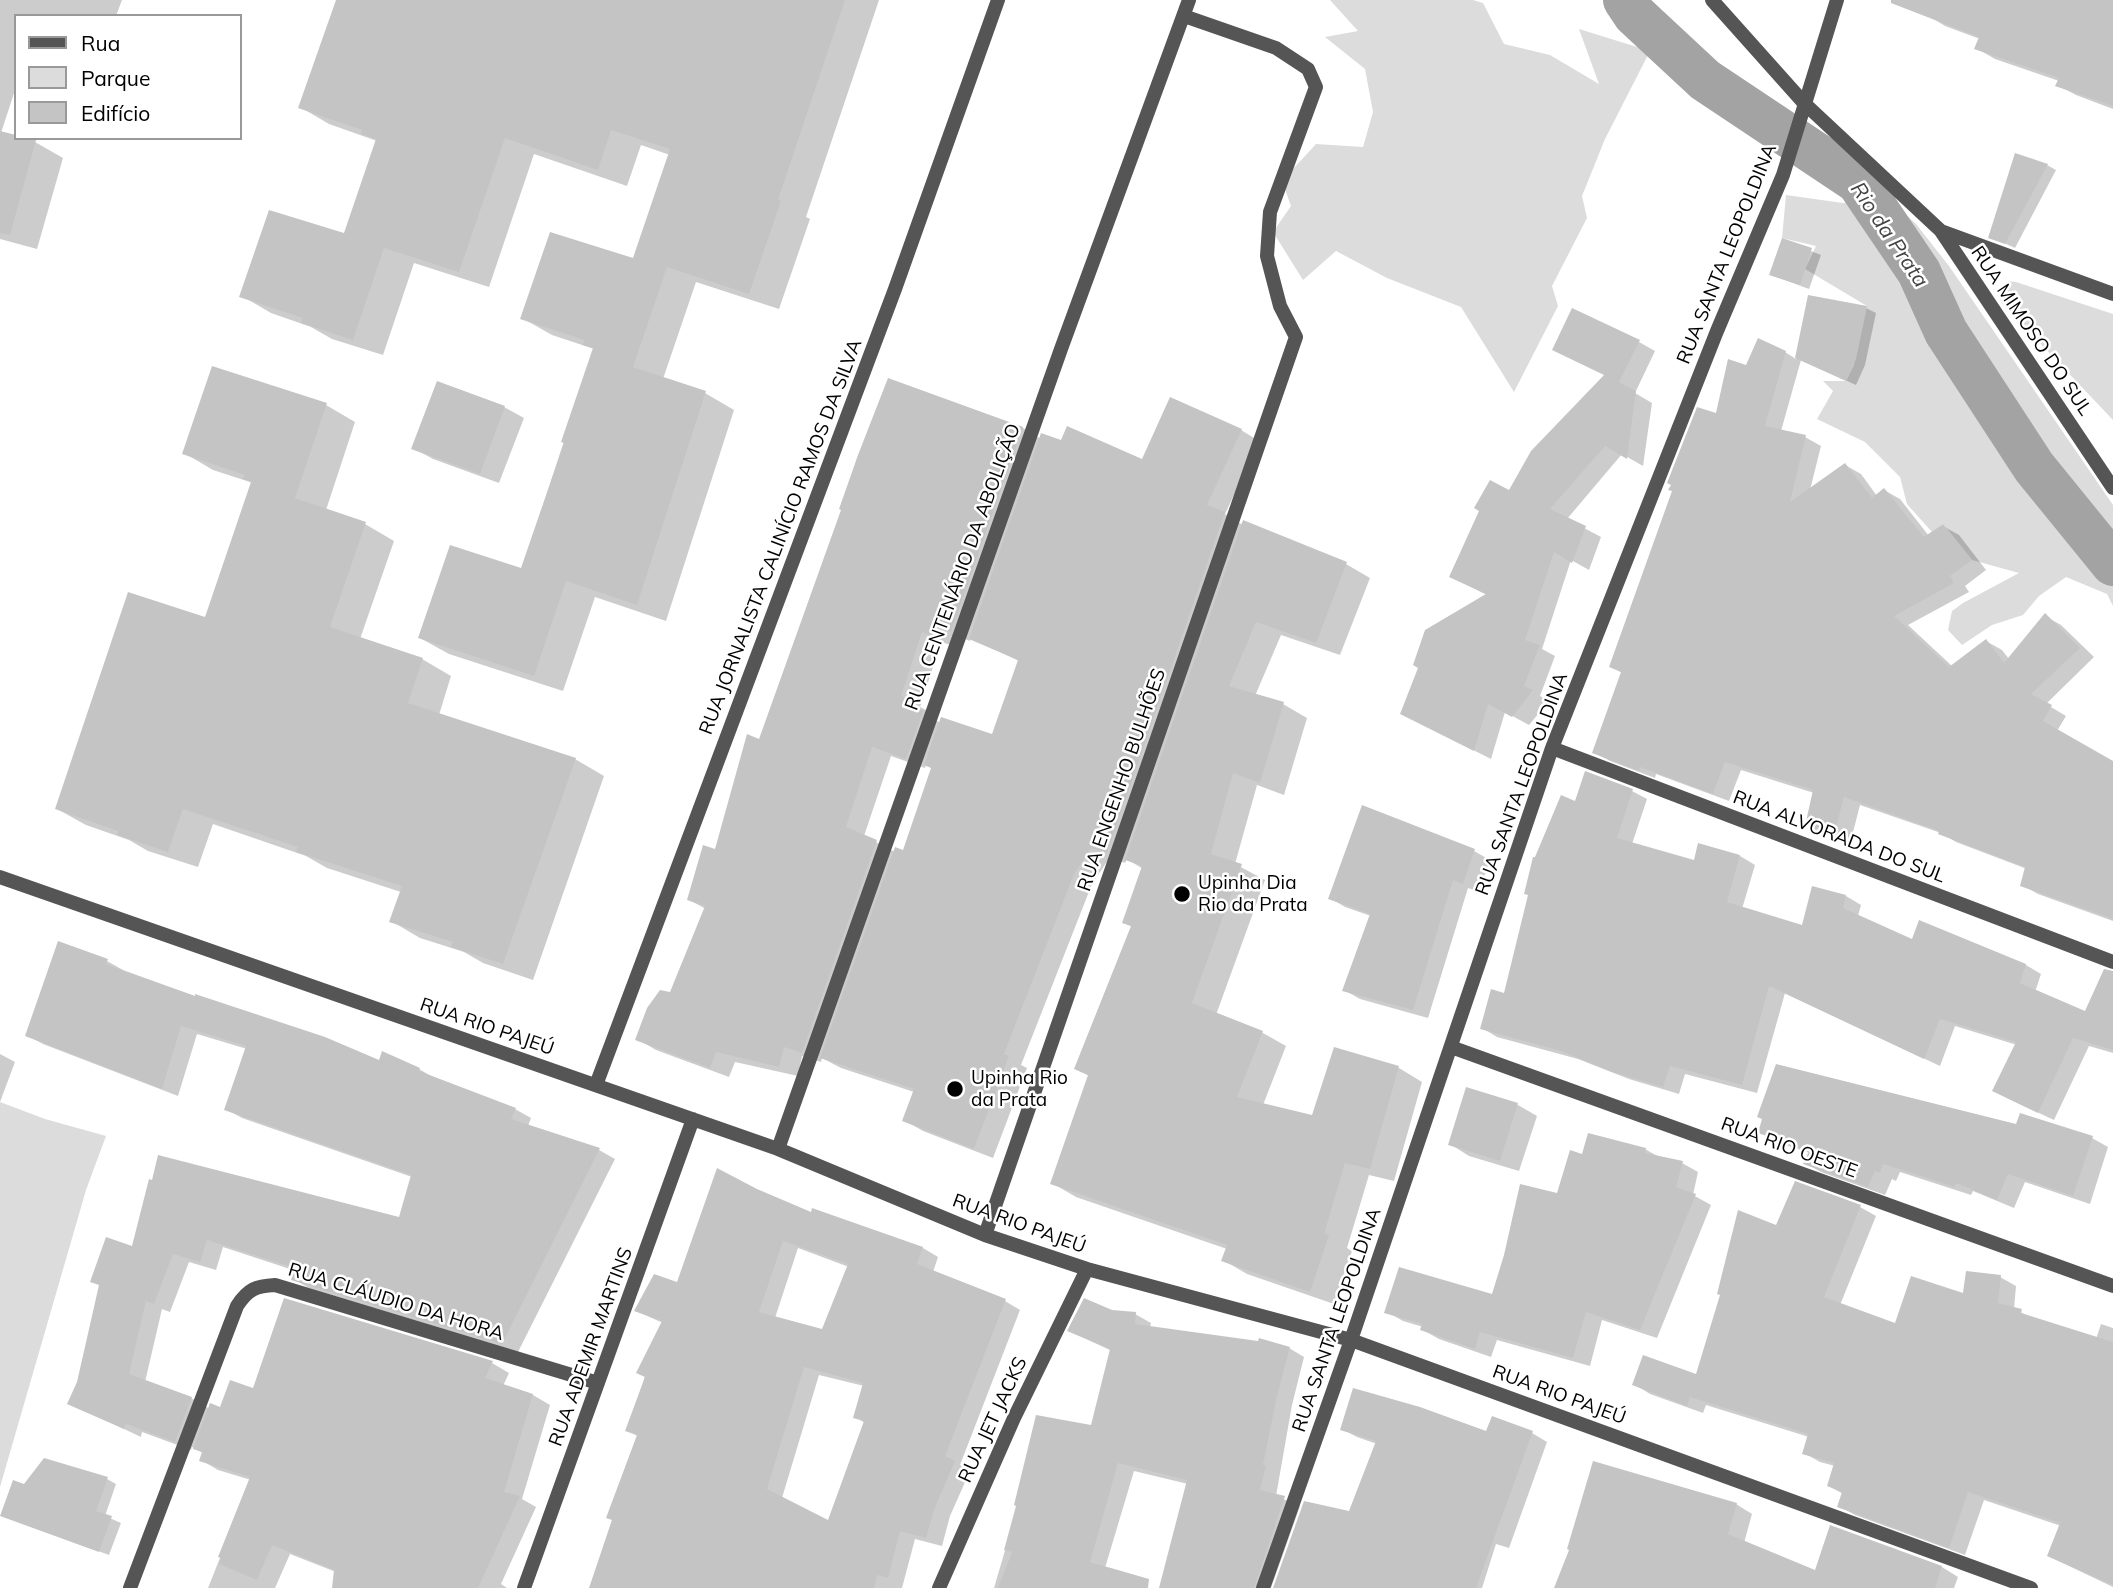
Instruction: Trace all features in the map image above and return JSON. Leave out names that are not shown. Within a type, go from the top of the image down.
[{"type":"street","name":"RUA JORNALISTA CALINÍCIO RAMOS DA SILVA","points":[[596,1085],[895,289],[998,0]]},
{"type":"street","name":"RUA CENTENÁRIO DA ABOLIÇÃO","points":[[778,1149],[1052,375],[1189,0]]},
{"type":"street","points":[[1712,0],[1804,103],[1941,230],[2113,294]]},
{"type":"street","name":"RUA SANTA LEOPOLDINA","points":[[1263,1588],[1351,1340],[1552,748],[1784,168],[1837,0]]},
{"type":"street","name":"RUA ENGENHO BULHÕES","points":[[985,1235],[1296,337],[1280,306],[1267,256],[1270,212],[1317,88],[1308,69],[1276,48],[1184,16]]},
{"type":"street","name":"RUA MIMOSO DO SUL","points":[[1941,230],[2113,488]]},
{"type":"street","name":"RUA ALVORADA DO SUL","points":[[1552,748],[2113,961]]},
{"type":"street","name":"RUA RIO PAJEÚ","points":[[0,877],[778,1149],[985,1235],[1087,1269],[1351,1340],[2031,1588]]},
{"type":"street","name":"RUA RIO OESTE","points":[[1451,1047],[2113,1286]]},
{"type":"street","name":"RUA ADEMIR MARTINS","points":[[524,1588],[693,1119]]},
{"type":"street","name":"RUA JET JACKS","points":[[939,1588],[1014,1419],[1087,1269]]},
{"type":"street","name":"RUA CLÁUDIO DA HORA","points":[[130,1588],[237,1306],[245,1293],[256,1286],[275,1285],[598,1382]]},
{"type":"green space","points":[[1330,0],[1473,0],[1483,3],[1504,44],[1550,55],[1599,84],[1579,29],[1650,51],[1605,139],[1582,196],[1587,218],[1552,286],[1558,306],[1514,392],[1461,307],[1387,278],[1336,251],[1303,280],[1273,232],[1291,206],[1282,181],[1316,144],[1363,147],[1373,112],[1365,69],[1325,37],[1358,31]]},
{"type":"green space","points":[[1786,195],[1843,203],[1887,197],[1916,224],[1949,266],[2113,505],[2113,606],[2107,594],[2066,577],[2039,596],[2023,615],[1992,625],[1962,645],[1948,630],[1952,611],[2019,573],[1972,560],[1943,524],[1932,532],[1907,504],[1900,477],[1865,442],[1817,419],[1833,391],[1823,381],[1846,381],[1854,365],[1867,306],[1805,269],[1816,246],[1782,238]]},
{"type":"green space","points":[[2008,281],[2113,314],[2113,420],[2001,302],[1999,290]]},
{"type":"green space","points":[[0,1102],[45,1119],[106,1136],[86,1190],[0,1487]]},
{"type":"building","points":[[336,0],[845,0],[749,294],[667,267],[633,367],[706,391],[637,605],[566,581],[534,676],[418,638],[450,545],[521,568],[564,443],[561,442],[593,348],[583,345],[584,340],[520,319],[550,232],[633,258],[670,149],[611,130],[598,170],[505,138],[459,272],[384,248],[353,340],[301,323],[303,318],[239,297],[269,210],[344,233],[376,139],[361,134],[362,130],[298,108]]},
{"type":"building","points":[[1891,0],[2113,0],[2113,106],[2055,86],[2059,78],[1974,49],[1979,37],[1891,3]]},
{"type":"building","points":[[0,131],[14,134],[14,140],[36,140],[10,235],[0,233]]},
{"type":"building","points":[[2015,153],[2048,164],[2005,244],[1988,238]]},
{"type":"building","points":[[1782,238],[1812,248],[1800,285],[1769,275]]},
{"type":"building","points":[[1808,295],[1867,306],[1856,359],[1846,381],[1795,358]]},
{"type":"building","points":[[1572,308],[1640,340],[1619,382],[1636,391],[1627,459],[1605,446],[1550,509],[1586,526],[1572,563],[1554,552],[1525,640],[1540,645],[1524,686],[1533,690],[1512,717],[1488,704],[1474,751],[1400,714],[1418,668],[1413,665],[1425,630],[1486,594],[1449,577],[1479,511],[1474,508],[1490,480],[1509,490],[1531,451],[1604,375],[1552,350]]},
{"type":"building","points":[[1758,338],[1786,351],[1765,426],[1806,435],[1790,502],[1845,463],[1872,498],[1884,488],[1924,537],[1943,524],[1972,560],[1950,576],[1954,583],[1894,616],[1949,667],[1986,639],[2004,663],[2045,613],[2080,648],[2031,694],[2052,705],[2043,721],[2113,761],[2113,919],[2020,886],[2025,867],[1938,834],[1939,831],[1844,797],[1835,832],[1805,826],[1813,790],[1725,762],[1713,794],[1640,767],[1639,771],[1592,753],[1621,672],[1609,667],[1672,491],[1668,490],[1671,485],[1667,483],[1697,407],[1716,413],[1728,359],[1746,365]]},
{"type":"building","points":[[212,366],[327,403],[295,498],[366,522],[330,627],[423,658],[408,703],[576,758],[503,964],[451,947],[453,942],[389,922],[402,886],[296,852],[298,847],[183,809],[168,852],[117,835],[118,831],[55,809],[128,592],[205,617],[251,482],[243,479],[245,475],[182,454]]},
{"type":"building","points":[[888,378],[1023,427],[951,632],[936,626],[932,636],[922,632],[901,696],[910,699],[908,706],[923,711],[906,759],[872,747],[846,827],[877,840],[802,1053],[784,1047],[779,1067],[716,1052],[710,1068],[635,1040],[647,1008],[660,990],[670,992],[705,906],[687,900],[703,845],[715,849],[747,734],[759,739],[858,455]]},
{"type":"building","points":[[437,381],[505,406],[480,474],[411,449]]},
{"type":"building","points":[[1170,397],[1242,429],[1207,505],[1225,512],[1107,853],[1091,848],[1074,874],[1004,1054],[1009,1056],[974,1149],[902,1121],[914,1089],[820,1058],[895,847],[903,850],[931,768],[924,765],[941,717],[992,734],[1018,660],[969,639],[1041,433],[1061,440],[1067,426],[1142,459]]},
{"type":"building","points":[[1243,520],[1347,562],[1316,643],[1256,622],[1229,686],[1284,702],[1260,783],[1233,773],[1211,854],[1242,864],[1192,1003],[1263,1031],[1237,1097],[1312,1115],[1334,1047],[1399,1066],[1370,1169],[1345,1163],[1324,1234],[1329,1235],[1310,1292],[1221,1261],[1227,1245],[1050,1184],[1088,1075],[1074,1069],[1131,926],[1122,923],[1142,866],[1125,860]]},
{"type":"building","points":[[1585,771],[1633,789],[1617,838],[1694,860],[1698,843],[1740,855],[1727,902],[1802,925],[1812,886],[1846,895],[1843,908],[1912,939],[1919,920],[2026,964],[2020,983],[2085,1011],[2104,969],[2113,971],[2113,1050],[2073,1038],[2038,1113],[1992,1091],[2016,1042],[1940,1019],[1924,1059],[1769,986],[1742,1085],[1670,1066],[1663,1087],[1612,1072],[1561,1051],[1480,1029],[1491,989],[1504,993],[1528,895],[1524,894],[1533,857],[1561,795],[1575,801]]},
{"type":"building","points":[[1362,805],[1475,849],[1463,884],[1453,880],[1413,1010],[1342,991],[1370,914],[1328,899]]},
{"type":"building","points":[[58,941],[108,959],[106,964],[195,996],[325,1037],[379,1060],[382,1051],[420,1068],[419,1071],[516,1108],[511,1119],[600,1148],[502,1344],[291,1280],[295,1268],[207,1240],[200,1262],[173,1254],[154,1304],[146,1301],[129,1374],[192,1397],[175,1442],[126,1424],[124,1429],[67,1404],[77,1382],[99,1285],[90,1282],[106,1237],[132,1246],[158,1155],[399,1217],[411,1175],[224,1110],[246,1046],[181,1026],[162,1089],[25,1036]]},
{"type":"building","points":[[1776,1064],[2016,1124],[2020,1113],[2093,1136],[2073,1196],[2008,1174],[1997,1200],[1956,1183],[1955,1187],[1883,1164],[1880,1173],[1875,1171],[1868,1187],[1803,1164],[1809,1151],[1758,1133],[1762,1119],[1757,1117]]},
{"type":"building","points":[[1466,1087],[1518,1103],[1500,1161],[1448,1145]]},
{"type":"building","points":[[1588,1133],[1646,1148],[1645,1153],[1683,1161],[1676,1187],[1696,1194],[1640,1330],[1586,1312],[1573,1358],[1480,1332],[1475,1349],[1420,1330],[1422,1324],[1384,1313],[1399,1267],[1492,1294],[1520,1184],[1557,1193],[1570,1150],[1582,1154]]},
{"type":"building","points":[[717,1168],[811,1212],[812,1208],[923,1247],[917,1264],[1006,1299],[945,1456],[955,1461],[935,1507],[926,1538],[900,1531],[888,1578],[877,1575],[874,1588],[589,1588],[612,1520],[606,1518],[637,1435],[625,1431],[645,1377],[636,1373],[662,1321],[634,1311],[654,1274],[677,1282]],"holes":[[[783,1241],[848,1264],[822,1329],[759,1312]],[[804,1367],[863,1383],[853,1418],[864,1421],[828,1520],[767,1489]]]},
{"type":"building","points":[[1795,1181],[1861,1205],[1824,1297],[1895,1323],[1911,1276],[1963,1293],[1966,1271],[2001,1275],[1998,1303],[2113,1342],[2113,1585],[2047,1556],[2060,1523],[1968,1492],[1949,1548],[1837,1507],[1842,1492],[1827,1486],[1834,1463],[1802,1454],[1808,1434],[1690,1397],[1687,1406],[1632,1385],[1643,1355],[1696,1374],[1720,1295],[1717,1294],[1738,1210],[1776,1225]]},
{"type":"building","points":[[284,1298],[493,1361],[485,1378],[533,1394],[504,1492],[520,1496],[478,1588],[332,1588],[334,1570],[272,1545],[257,1580],[219,1564],[221,1558],[218,1557],[250,1477],[199,1461],[202,1452],[193,1449],[210,1403],[220,1407],[230,1380],[253,1388]]},
{"type":"building","points":[[1084,1298],[1112,1310],[1136,1312],[1135,1324],[1258,1341],[1259,1338],[1290,1347],[1277,1396],[1260,1490],[1285,1496],[1254,1588],[1159,1588],[1187,1480],[1118,1463],[1090,1562],[1149,1579],[1148,1588],[998,1588],[1012,1552],[1004,1550],[1036,1415],[1091,1425],[1110,1349],[1067,1331]]},
{"type":"building","points":[[1353,1388],[1420,1407],[1486,1431],[1492,1416],[1533,1431],[1476,1588],[1273,1588],[1304,1501],[1349,1511],[1376,1441],[1340,1430]]},
{"type":"building","points":[[44,1458],[108,1477],[96,1511],[112,1516],[99,1552],[0,1516],[13,1480],[24,1484]]},
{"type":"building","points":[[1593,1461],[1737,1503],[1728,1534],[1815,1570],[1830,1525],[1942,1566],[1935,1588],[1554,1588],[1569,1550],[1567,1549]]},
{"type":"waterway","name":"Rio da Prata","points":[[1625,0],[1635,15],[1705,80],[1858,182],[1919,272],[1946,332],[2034,467],[2113,564]]},
{"type":"place","name":"Upinha Dia Rio da Prata","points":[[1182,894]]},
{"type":"place","name":"Upinha Rio da Prata","points":[[955,1089]]}]
